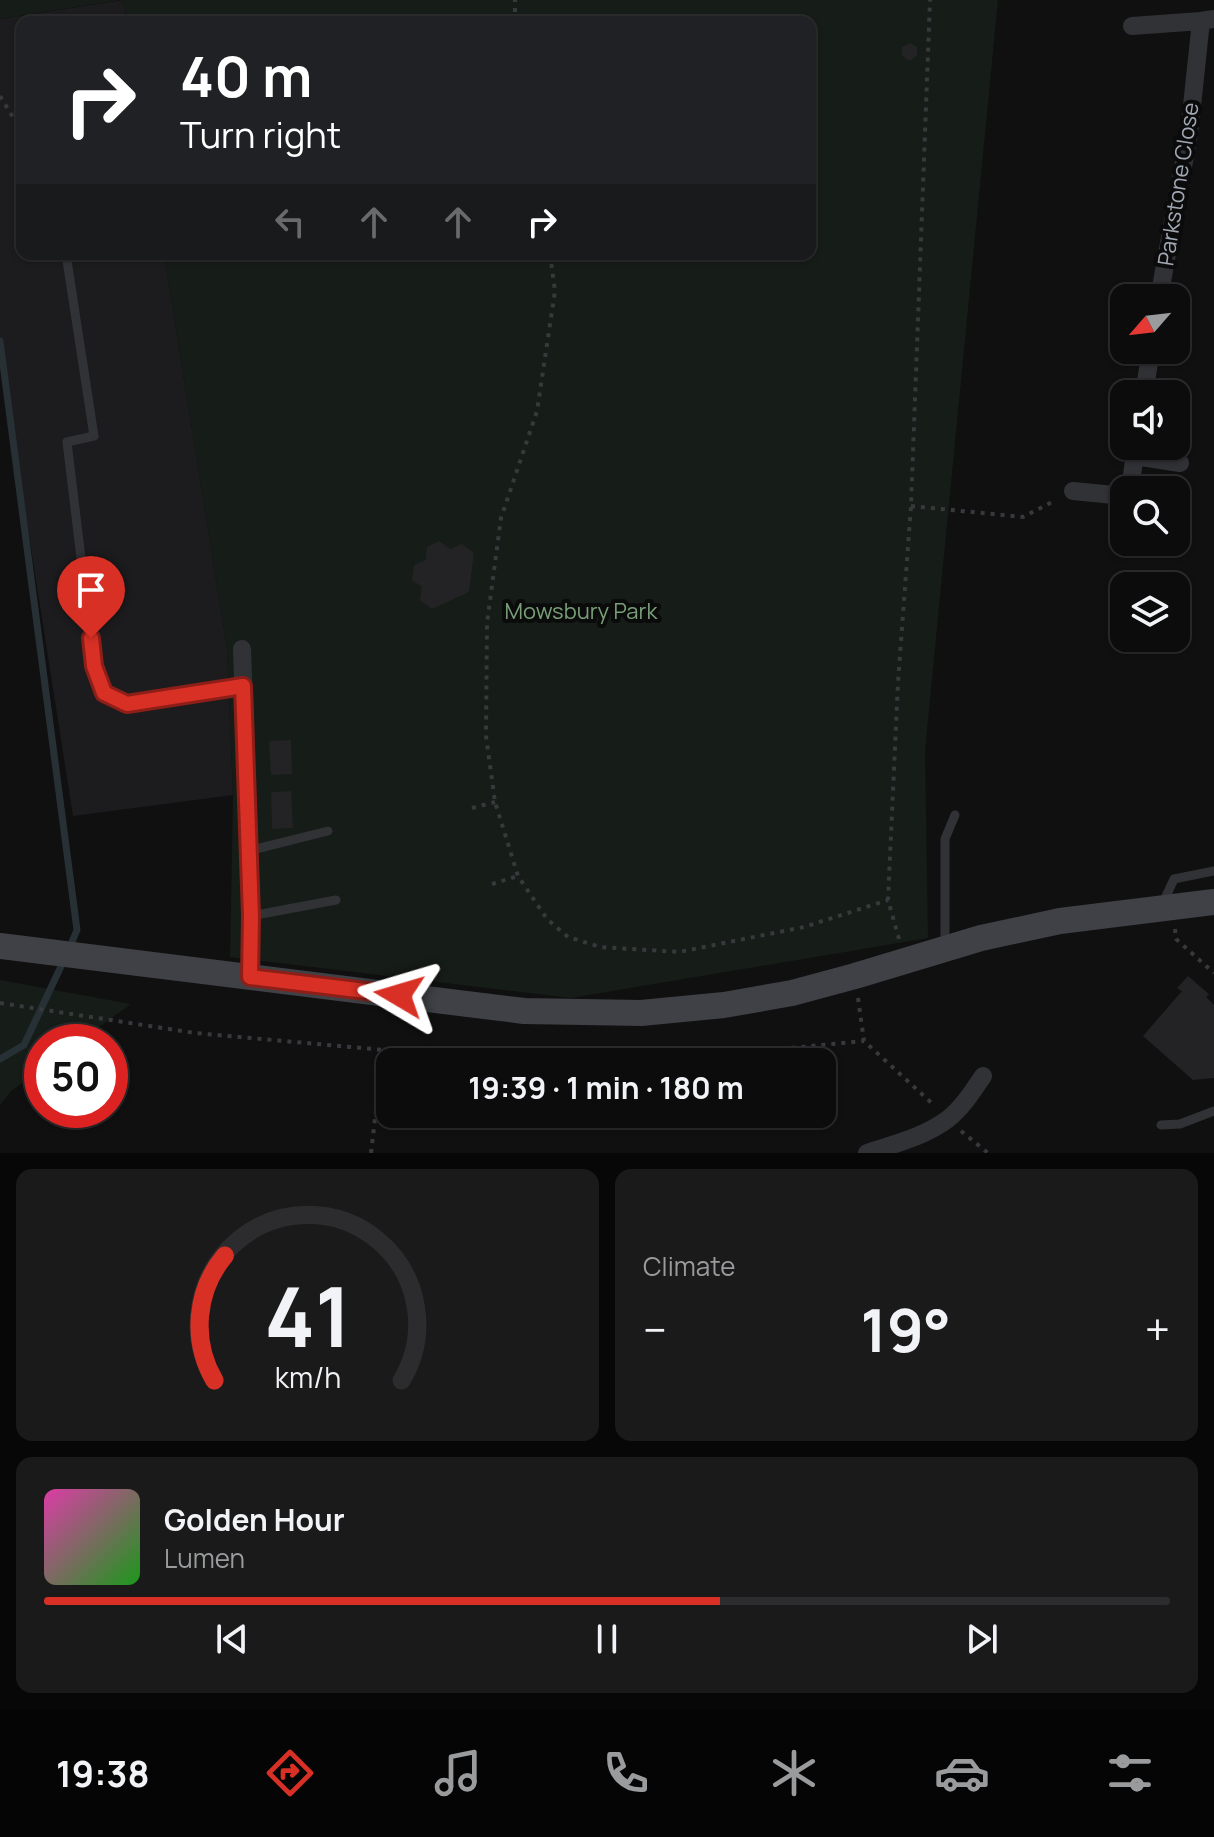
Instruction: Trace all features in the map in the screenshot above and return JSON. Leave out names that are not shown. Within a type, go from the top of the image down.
[{"type":"main road","points":[[0,946],[524,1011],[641,1013],[724,1005],[792,993],[981,938],[1060,921],[1214,902]]},
{"type":"street","name":"Parkstone Close","points":[[1132,26],[1207,20],[1162,284]]},
{"type":"street","points":[[1169,460],[1180,463]]},
{"type":"street","points":[[1073,491],[1110,495]]},
{"type":"street","points":[[242,649],[251,916],[250,977]]},
{"type":"street","points":[[867,1153],[926,1133],[949,1118],[983,1076]]},
{"type":"lane","points":[[67,260],[94,436],[67,442],[94,666],[104,693],[127,704],[243,686]]},
{"type":"lane","points":[[945,949],[945,839],[955,815]]},
{"type":"lane","points":[[248,851],[328,831]]},
{"type":"lane","points":[[1166,907],[1174,879],[1214,871]]},
{"type":"lane","points":[[251,916],[336,900]]},
{"type":"lane","points":[[1161,1125],[1180,1124],[1214,1111]]},
{"type":"path","points":[[905,961],[888,900],[898,682],[911,506],[930,0]]},
{"type":"path","points":[[0,96],[16,122]]},
{"type":"path","points":[[551,260],[555,291],[537,411],[501,518],[487,623],[486,736],[495,802],[518,876],[547,919],[568,937],[600,947],[679,952],[804,927],[888,900]]},
{"type":"path","points":[[911,506],[1023,517],[1073,491]]},
{"type":"path","points":[[472,808],[495,802]]},
{"type":"path","points":[[492,884],[518,876]]},
{"type":"path","points":[[1166,907],[1176,939],[1214,973]]},
{"type":"path","points":[[855,976],[864,1041],[973,1143],[988,1153]]},
{"type":"path","points":[[0,1003],[195,1033],[376,1049]]},
{"type":"path","points":[[790,1048],[864,1041]]},
{"type":"path","points":[[371,1153],[376,1110]]},
{"type":"shaded area","points":[[123,0],[126,16],[19,16]]},
{"type":"shaded area","points":[[16,17],[16,260],[165,260],[227,648],[233,795],[73,816],[0,350],[0,19]]},
{"type":"green space","points":[[0,0],[120,0],[16,16],[0,19]]},
{"type":"green space","name":"Mowsbury Park","points":[[123,0],[998,0],[925,751],[928,938],[571,998],[230,957],[233,795],[227,648],[165,260],[816,260],[816,16],[126,16]]},
{"type":"green space","points":[[0,980],[131,1004],[103,1024],[24,1024],[24,1082],[11,1091],[0,1105]]},
{"type":"building","points":[[910,43],[917,47],[917,56],[910,61],[902,56],[902,47]]},
{"type":"building","points":[[439,541],[450,549],[462,544],[474,553],[469,592],[432,609],[420,600],[422,587],[412,580],[414,565],[426,560],[427,547]]},
{"type":"building","points":[[291,740],[292,774],[271,775],[269,741]]},
{"type":"building","points":[[291,791],[293,828],[272,829],[271,792]]},
{"type":"building","points":[[1188,976],[1209,994],[1206,997],[1214,1005],[1214,1078],[1193,1080],[1143,1036],[1182,991],[1177,988]]},
{"type":"waterway","points":[[0,341],[77,930],[69,949]]},
{"type":"waterway","points":[[0,1059],[24,1045],[64,960]]},
{"type":"route","points":[[91,638],[94,666],[104,693],[127,704],[243,686],[251,916],[250,977],[399,995]]}]
